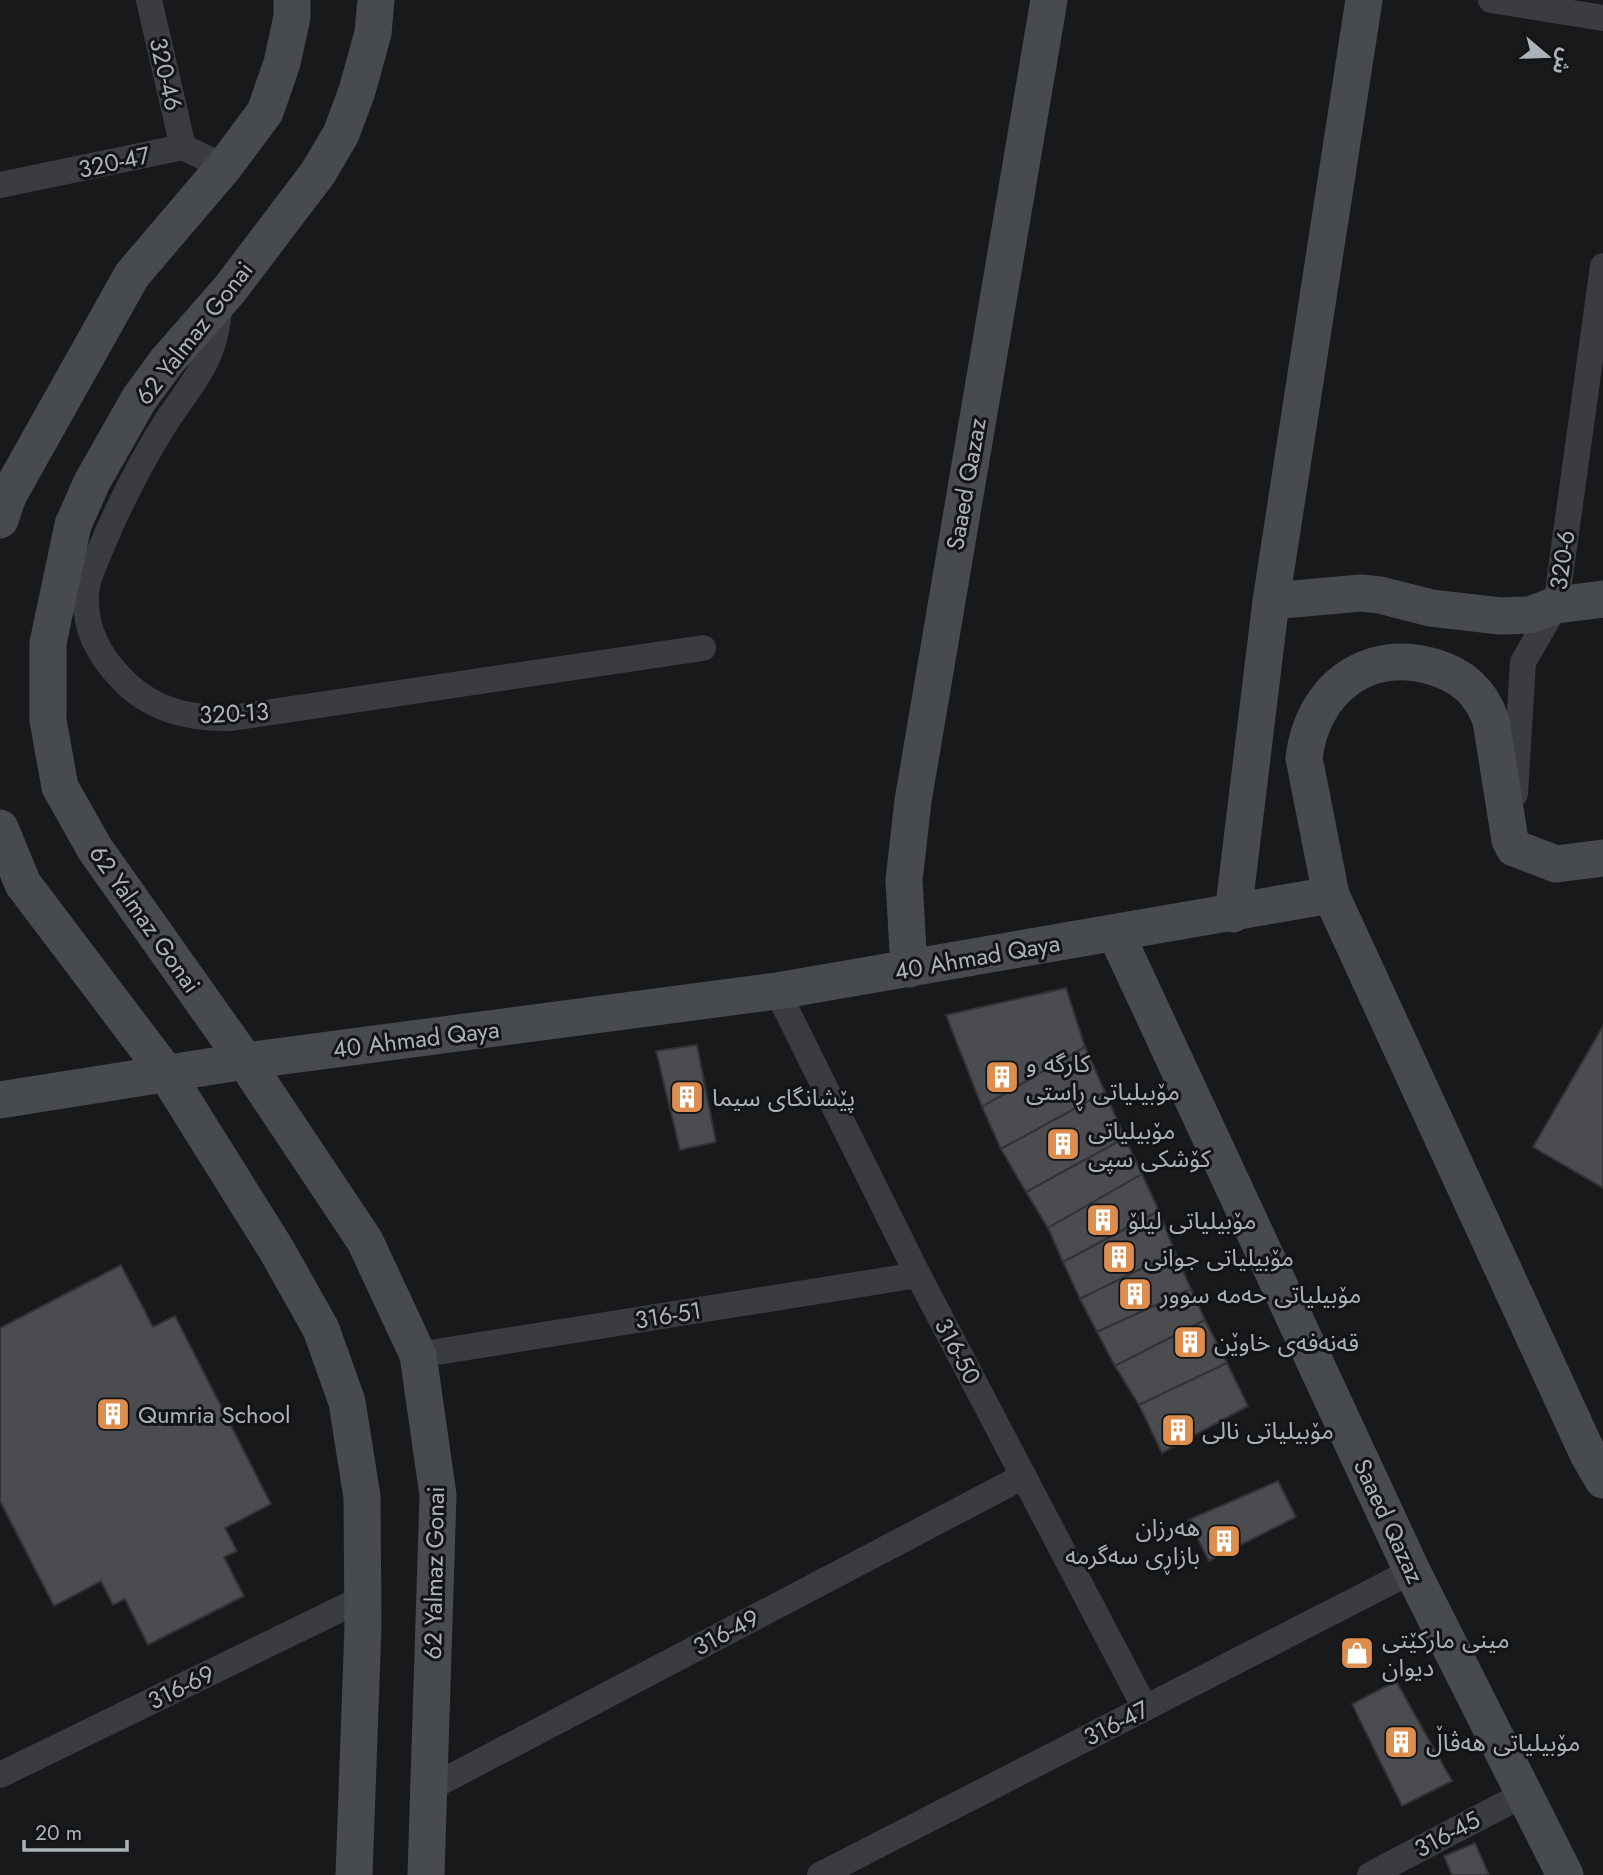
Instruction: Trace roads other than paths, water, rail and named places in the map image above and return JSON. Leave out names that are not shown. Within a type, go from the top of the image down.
[{"type":"street","name":"320-46","points":[[149,0],[183,147]]},
{"type":"street","points":[[0,520],[8,496],[132,275],[224,167],[265,112],[282,63],[292,16],[292,0]]},
{"type":"street","name":"62 Yalmaz Gonai","points":[[376,0],[373,33],[341,134],[318,173],[230,289],[167,360],[139,399],[92,482],[73,525],[48,643],[48,720],[60,787],[95,849],[245,1061],[365,1241],[418,1355],[438,1495],[426,1875]]},
{"type":"street","name":"Saaed Qazaz","points":[[909,969],[904,880],[913,800],[1049,0]]},
{"type":"street","points":[[1233,914],[1271,601],[1364,0]]},
{"type":"street","points":[[1491,0],[1603,18]]},
{"type":"street","name":"320-47","points":[[0,185],[183,147],[224,167]]},
{"type":"street","name":"320-6","points":[[1514,848],[1517,732],[1523,662],[1556,605],[1603,265]]},
{"type":"street","name":"320-13","points":[[230,289],[218,310],[216,331],[202,368],[146,455],[117,512],[87,585],[89,628],[108,665],[128,686],[150,702],[176,713],[203,718],[231,718],[703,648]]},
{"type":"street","points":[[1271,601],[1361,593],[1380,594],[1431,608],[1500,616],[1530,615],[1556,605],[1603,599]]},
{"type":"street","points":[[1603,858],[1556,864],[1514,848],[1510,840],[1491,721],[1479,696],[1460,678],[1448,672],[1416,662],[1377,665],[1357,673],[1332,692],[1314,718],[1306,737],[1304,758],[1331,895],[1588,1454],[1603,1480]]},
{"type":"street","points":[[0,828],[23,884],[166,1073],[276,1249],[321,1329],[347,1402],[362,1497],[363,1598],[354,1875]]},
{"type":"street","name":"40 Ahmad Qaya","points":[[0,1100],[245,1061],[777,991],[1331,895]]},
{"type":"street","name":"Saaed Qazaz","points":[[1116,934],[1412,1571],[1565,1875]]},
{"type":"street","name":"316-50","points":[[777,991],[918,1275],[1145,1708]]},
{"type":"street","name":"316-51","points":[[418,1355],[918,1275]]},
{"type":"street","name":"316-49","points":[[428,1789],[1024,1476]]},
{"type":"street","name":"316-47","points":[[820,1875],[1412,1571]]},
{"type":"street","name":"316-69","points":[[0,1775],[363,1598]]},
{"type":"street","name":"316-45","points":[[1370,1875],[1524,1794]]},
{"type":"place","name":"کارگە و مۆبیلیاتی ڕاستی","points":[[1002,1077]]},
{"type":"place","name":"پێشانگای سیما","points":[[687,1097]]},
{"type":"place","name":"مۆبیلیاتی کۆشکی سپی","points":[[1063,1144]]},
{"type":"place","name":"مۆبیلیاتی لیلۆ","points":[[1103,1220]]},
{"type":"place","name":"مۆبیلیاتی جوانی","points":[[1119,1257]]},
{"type":"place","name":"مۆبیلیاتی حەمە سوور","points":[[1135,1294]]},
{"type":"place","name":"قەنەفەی خاوێن","points":[[1190,1342]]},
{"type":"place","name":"Qumria School","points":[[113,1414]]},
{"type":"place","name":"مۆبیلیاتی نالی","points":[[1178,1430]]},
{"type":"place","name":"هەرزان بازاڕی سەگرمە","points":[[1224,1541]]},
{"type":"place","name":"مینی مارکێتی دیوان","points":[[1357,1653]]},
{"type":"place","name":"مۆبیلیاتی هەڤاڵ","points":[[1401,1742]]}]
